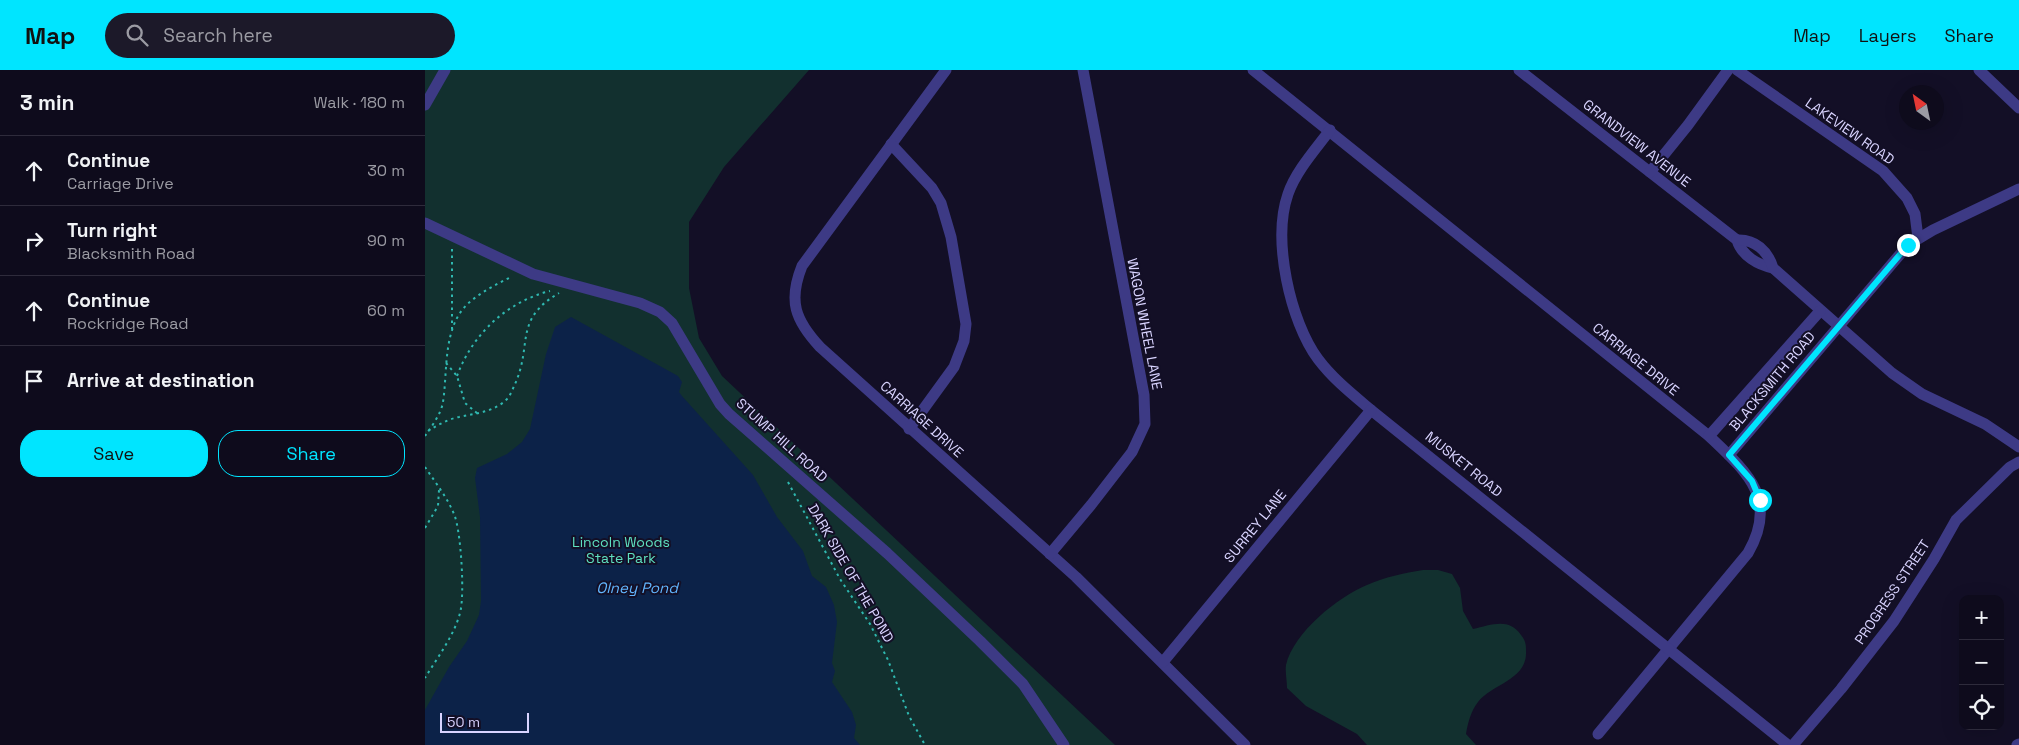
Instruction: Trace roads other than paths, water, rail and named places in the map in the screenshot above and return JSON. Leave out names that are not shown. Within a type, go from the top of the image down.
[{"type":"street","points":[[425,105],[445,70]]},
{"type":"street","name":"CARRIAGE DRIVE","points":[[946,70],[809,254],[796,280],[793,295],[797,315],[807,334],[1050,554],[1163,662],[1245,745]]},
{"type":"street","name":"WAGON WHEEL LANE","points":[[1050,554],[1125,464],[1145,424],[1144,395],[1083,70]]},
{"type":"street","name":"CARRIAGE DRIVE","points":[[1253,70],[1709,436],[1744,470],[1757,491],[1761,513],[1760,527],[1748,553],[1598,734]]},
{"type":"street","name":"GRANDVIEW AVENUE","points":[[1519,70],[1737,240],[1739,247],[1749,258],[1773,268],[1869,355],[1922,394],[1985,424],[2019,447]]},
{"type":"street","points":[[1650,172],[1688,125],[1728,70]]},
{"type":"street","name":"LAKEVIEW ROAD","points":[[1737,70],[1883,171],[1907,198],[1915,214],[1918,238]]},
{"type":"street","points":[[1979,70],[2019,108]]},
{"type":"street","name":"MUSKET ROAD","points":[[1330,130],[1301,170],[1288,195],[1283,216],[1283,250],[1295,312],[1300,329],[1311,348],[1332,375],[1371,410],[1788,745]]},
{"type":"street","points":[[891,144],[932,188],[941,203],[951,237],[966,324],[964,341],[954,367],[909,428]]},
{"type":"street","name":"BLACKSMITH ROAD","points":[[1729,455],[1908,245],[1918,238],[2019,188]]},
{"type":"street","name":"STUMP HILL ROAD","points":[[425,223],[524,270],[571,286],[640,302],[667,318],[720,404],[729,414],[887,553],[1023,684],[1064,745]]},
{"type":"street","name":"BLACKSMITH ROAD","points":[[1709,436],[1820,311]]},
{"type":"street","name":"SURREY LANE","points":[[1163,662],[1371,410]]},
{"type":"street","name":"PROGRESS STREET","points":[[1793,745],[1841,689],[1894,621],[1934,559],[1956,520],[2003,474],[2019,462]]},
{"type":"water","name":"Olney Pond","points":[[571,317],[678,376],[682,382],[679,392],[682,396],[753,475],[777,517],[803,551],[812,576],[826,587],[834,605],[837,622],[832,663],[835,671],[832,682],[852,712],[856,725],[854,738],[860,745],[425,745],[425,710],[449,667],[467,641],[479,615],[481,601],[480,517],[475,478],[477,468],[507,454],[522,442],[530,429],[546,354],[555,327]]},
{"type":"park label","name":"Lincoln Woods State Park","points":[[621,550]]}]
